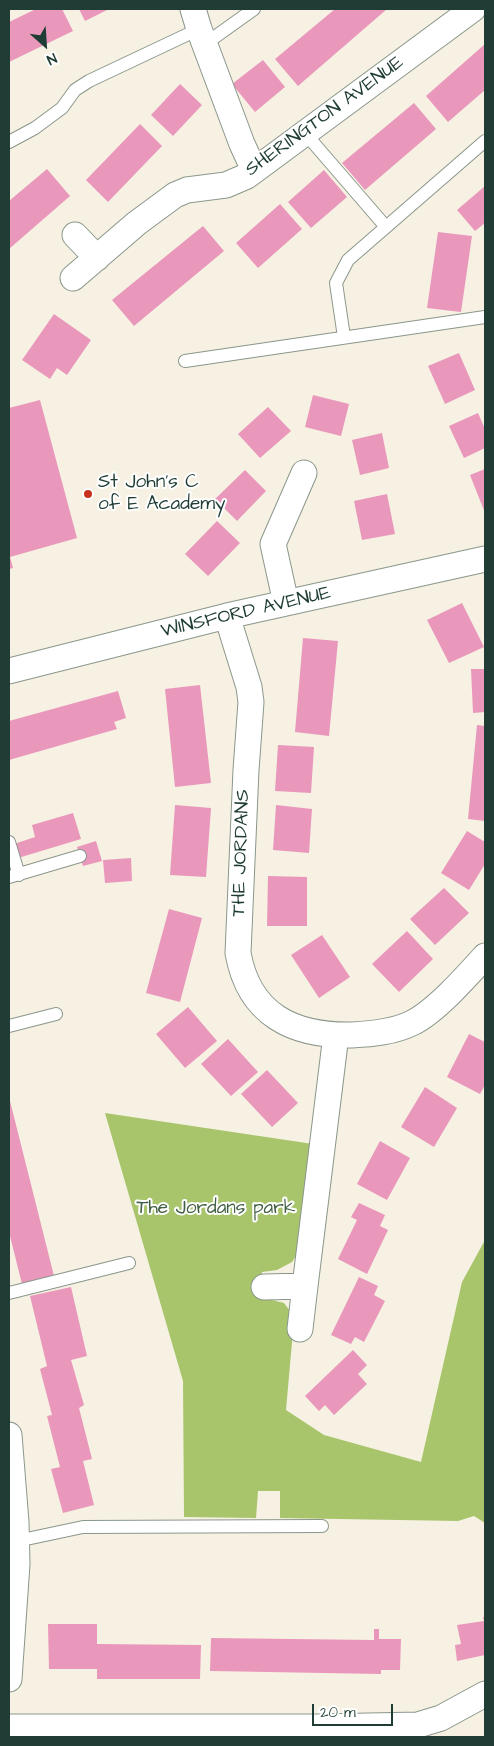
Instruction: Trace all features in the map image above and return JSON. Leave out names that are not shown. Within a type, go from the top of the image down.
[{"type":"street","name":"SHERINGTON AVENUE","points":[[73,278],[143,218],[174,195],[187,190],[226,185],[239,180],[473,9]]},
{"type":"street","points":[[199,27],[242,144],[254,170]]},
{"type":"street","points":[[75,235],[97,258]]},
{"type":"street","points":[[286,603],[273,544],[304,473]]},
{"type":"street","name":"WINSFORD AVENUE","points":[[9,671],[227,616],[485,559]]},
{"type":"street","name":"THE JORDANS","points":[[227,616],[251,702],[238,953],[241,971],[248,987],[259,1003],[275,1016],[292,1026],[312,1033],[336,1035],[384,1032],[413,1023],[430,1011],[485,956]]},
{"type":"street","points":[[300,1329],[336,1035]]},
{"type":"street","points":[[264,1287],[305,1286]]},
{"type":"street","points":[[9,1435],[16,1604],[9,1679]]},
{"type":"street","points":[[9,1727],[319,1727],[418,1725],[441,1718],[485,1694]]},
{"type":"lane","points":[[9,142],[35,128],[62,108],[75,90],[89,81],[199,27],[254,9]]},
{"type":"lane","points":[[304,132],[386,227]]},
{"type":"lane","points":[[344,338],[336,283],[348,260],[485,141]]},
{"type":"lane","points":[[185,361],[485,317]]},
{"type":"lane","points":[[9,842],[14,876],[80,856]]},
{"type":"lane","points":[[9,1026],[56,1014]]},
{"type":"lane","points":[[9,1293],[129,1263]]},
{"type":"lane","points":[[14,1528],[322,1526]]},
{"type":"green space","name":"The Jordans park","points":[[105,1113],[313,1144],[303,1245],[292,1262],[277,1270],[262,1272],[260,1297],[284,1303],[293,1315],[286,1410],[324,1435],[421,1462],[462,1282],[485,1240],[485,1523],[474,1516],[458,1521],[280,1518],[280,1491],[258,1491],[256,1518],[184,1517],[183,1381]]},
{"type":"building","points":[[36,9],[62,9],[73,31],[9,62],[9,22]]},
{"type":"building","points":[[79,9],[109,9],[85,21]]},
{"type":"building","points":[[335,9],[387,9],[298,86],[275,59]]},
{"type":"building","points":[[485,44],[485,90],[448,122],[426,96]]},
{"type":"building","points":[[263,60],[285,87],[255,112],[232,84]]},
{"type":"building","points":[[180,84],[202,105],[173,136],[151,115]]},
{"type":"building","points":[[414,103],[436,129],[365,190],[342,163]]},
{"type":"building","points":[[140,124],[162,146],[108,202],[86,180]]},
{"type":"building","points":[[47,169],[70,196],[9,249],[9,201]]},
{"type":"building","points":[[324,170],[347,197],[311,228],[288,202]]},
{"type":"building","points":[[485,186],[485,223],[475,231],[457,210]]},
{"type":"building","points":[[280,204],[302,229],[258,268],[236,243]]},
{"type":"building","points":[[203,226],[224,251],[134,326],[112,300]]},
{"type":"building","points":[[438,232],[472,236],[461,312],[427,308]]},
{"type":"building","points":[[54,314],[91,340],[67,375],[57,368],[50,379],[22,360]]},
{"type":"building","points":[[459,353],[475,390],[445,404],[428,366]]},
{"type":"building","points":[[313,395],[349,404],[341,436],[305,427]]},
{"type":"building","points":[[40,400],[77,538],[10,557],[13,568],[9,569],[9,408]]},
{"type":"building","points":[[268,407],[291,431],[260,458],[238,434]]},
{"type":"building","points":[[478,413],[485,429],[485,448],[464,458],[449,426]]},
{"type":"building","points":[[382,433],[389,468],[360,475],[352,440]]},
{"type":"building","points":[[485,469],[485,513],[470,475]]},
{"type":"building","points":[[245,470],[266,491],[237,521],[215,499]]},
{"type":"building","points":[[387,494],[395,534],[362,540],[354,501]]},
{"type":"building","points":[[217,521],[240,543],[208,576],[185,554]]},
{"type":"building","points":[[462,603],[484,647],[449,663],[427,620]]},
{"type":"building","points":[[303,638],[338,641],[329,736],[295,732]]},
{"type":"building","points":[[471,669],[485,669],[485,712],[473,713]]},
{"type":"building","points":[[200,685],[211,783],[175,787],[165,689]]},
{"type":"building","points":[[118,691],[126,718],[114,722],[117,729],[9,760],[9,721]]},
{"type":"building","points":[[477,725],[485,726],[485,821],[468,819]]},
{"type":"building","points":[[278,745],[314,747],[311,793],[275,791]]},
{"type":"building","points":[[175,805],[211,808],[206,877],[170,875]]},
{"type":"building","points":[[276,805],[312,809],[309,853],[273,850]]},
{"type":"building","points":[[73,813],[81,839],[18,858],[14,844],[35,837],[32,825]]},
{"type":"building","points":[[467,831],[485,842],[485,864],[469,890],[441,873]]},
{"type":"building","points":[[96,841],[102,861],[83,866],[77,847]]},
{"type":"building","points":[[131,858],[132,881],[105,883],[103,860]]},
{"type":"building","points":[[268,876],[307,877],[307,926],[267,926]]},
{"type":"building","points":[[444,888],[469,913],[435,945],[410,919]]},
{"type":"building","points":[[169,909],[202,918],[180,1002],[146,993]]},
{"type":"building","points":[[407,931],[433,959],[399,992],[372,964]]},
{"type":"building","points":[[322,935],[350,977],[319,998],[291,955]]},
{"type":"building","points":[[188,1007],[217,1041],[185,1068],[156,1034]]},
{"type":"building","points":[[469,1034],[485,1042],[485,1085],[480,1094],[447,1077]]},
{"type":"building","points":[[228,1039],[258,1072],[231,1096],[201,1064]]},
{"type":"building","points":[[267,1070],[298,1103],[272,1127],[241,1094]]},
{"type":"building","points":[[425,1087],[457,1108],[434,1147],[401,1127]]},
{"type":"building","points":[[9,1097],[54,1276],[22,1284],[9,1232]]},
{"type":"building","points":[[380,1141],[410,1158],[387,1200],[357,1184]]},
{"type":"building","points":[[359,1203],[385,1215],[380,1226],[388,1230],[367,1274],[338,1259],[357,1220],[351,1217]]},
{"type":"building","points":[[359,1277],[378,1286],[374,1295],[385,1301],[364,1342],[355,1337],[351,1344],[331,1335]]},
{"type":"building","points":[[71,1287],[87,1356],[71,1360],[84,1405],[79,1408],[92,1459],[83,1461],[94,1505],[63,1513],[51,1469],[60,1467],[47,1416],[52,1415],[40,1369],[47,1366],[30,1296]]},
{"type":"building","points":[[353,1350],[367,1365],[358,1374],[367,1384],[334,1415],[325,1405],[319,1411],[305,1396]]},
{"type":"building","points":[[483,1617],[485,1617],[485,1655],[457,1661],[455,1645],[461,1644],[457,1625],[484,1621]]},
{"type":"building","points":[[48,1624],[97,1624],[97,1644],[201,1645],[200,1679],[97,1679],[97,1669],[49,1669]]},
{"type":"building","points":[[374,1629],[379,1629],[379,1639],[401,1639],[400,1670],[381,1670],[381,1674],[210,1671],[211,1638],[374,1640]]},
{"type":"place","name":"St John's C of E Academy","points":[[88,494]]}]
